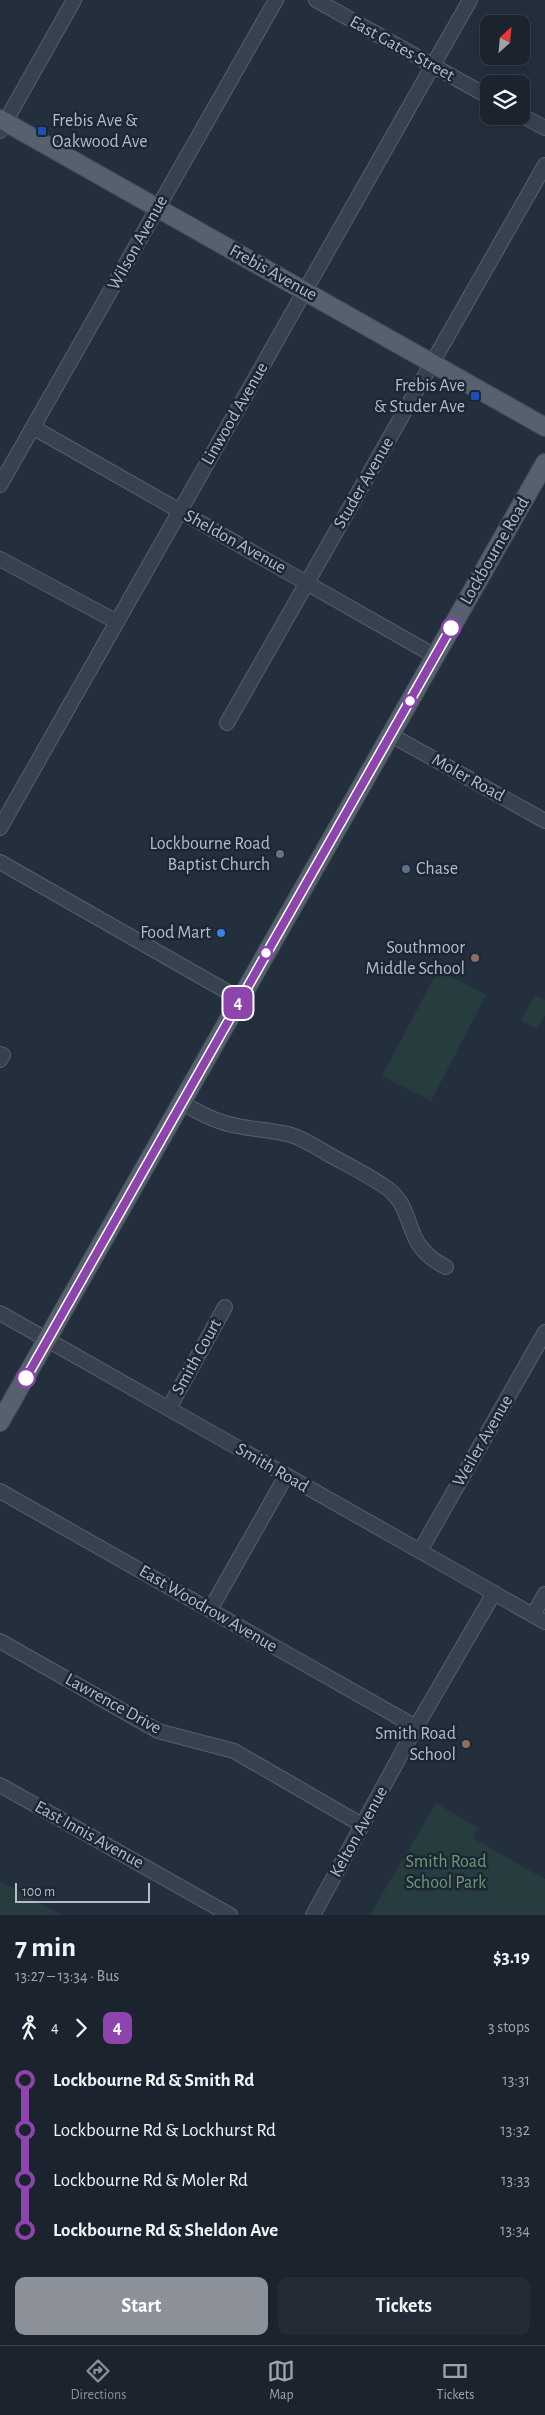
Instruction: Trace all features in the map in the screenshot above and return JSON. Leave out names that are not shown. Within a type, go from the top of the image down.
[{"type":"main road","name":"Frebis Avenue","points":[[2,124],[157,208],[545,427]]},
{"type":"main road","name":"Lockbourne Road","points":[[0,1422],[545,463]]},
{"type":"street","points":[[2,124],[74,0]]},
{"type":"street","name":"Wilson Avenue","points":[[0,486],[276,0]]},
{"type":"street","name":"East Gates Street","points":[[316,0],[480,92]]},
{"type":"street","name":"Linwood Avenue","points":[[0,828],[470,0]]},
{"type":"street","points":[[530,120],[545,128]]},
{"type":"street","name":"Studer Avenue","points":[[227,723],[545,165]]},
{"type":"street","name":"Sheldon Avenue","points":[[34,428],[435,656]]},
{"type":"street","points":[[0,559],[117,622]]},
{"type":"street","name":"Moler Road","points":[[391,735],[545,821]]},
{"type":"street","points":[[0,862],[240,999]]},
{"type":"street","points":[[182,1103],[212,1119],[228,1124],[291,1135],[302,1139],[383,1184],[402,1202],[410,1230],[421,1249],[435,1262],[446,1267]]},
{"type":"street","name":"Smith Court","points":[[169,1408],[225,1307]]},
{"type":"street","name":"Smith Road","points":[[0,1313],[539,1619]]},
{"type":"street","name":"Weiler Avenue","points":[[420,1551],[545,1332]]},
{"type":"street","points":[[210,1610],[286,1476]]},
{"type":"street","name":"East Woodrow Avenue","points":[[0,1491],[416,1727]]},
{"type":"street","name":"Kelton Avenue","points":[[313,1915],[416,1727],[494,1593]]},
{"type":"street","points":[[539,1619],[545,1594]]},
{"type":"street","name":"Lawrence Drive","points":[[0,1640],[158,1731],[234,1751],[362,1825]]},
{"type":"street","name":"East Innis Avenue","points":[[0,1785],[230,1915]]},
{"type":"green space","points":[[438,970],[486,995],[431,1101],[382,1076]]},
{"type":"green space","points":[[535,995],[545,1000],[545,1015],[537,1029],[521,1021]]},
{"type":"green space","name":"Smith Road School Park","points":[[436,1803],[478,1828],[473,1838],[545,1879],[545,1915],[370,1915]]},
{"type":"green space","points":[[0,1881],[61,1915],[0,1915]]},
{"type":"bus line","name":"4","points":[[26,1378],[451,628]]},
{"type":"place","name":"Frebis Ave & Oakwood Ave","points":[[42,131]]},
{"type":"place","name":"Frebis Ave & Studer Ave","points":[[475,396]]},
{"type":"place","name":"Lockbourne Road Baptist Church","points":[[280,854]]},
{"type":"place","name":"Chase","points":[[406,869]]},
{"type":"place","name":"Food Mart","points":[[221,933]]},
{"type":"place","name":"Southmoor Middle School","points":[[475,958]]},
{"type":"place","name":"Smith Road School","points":[[466,1744]]}]
